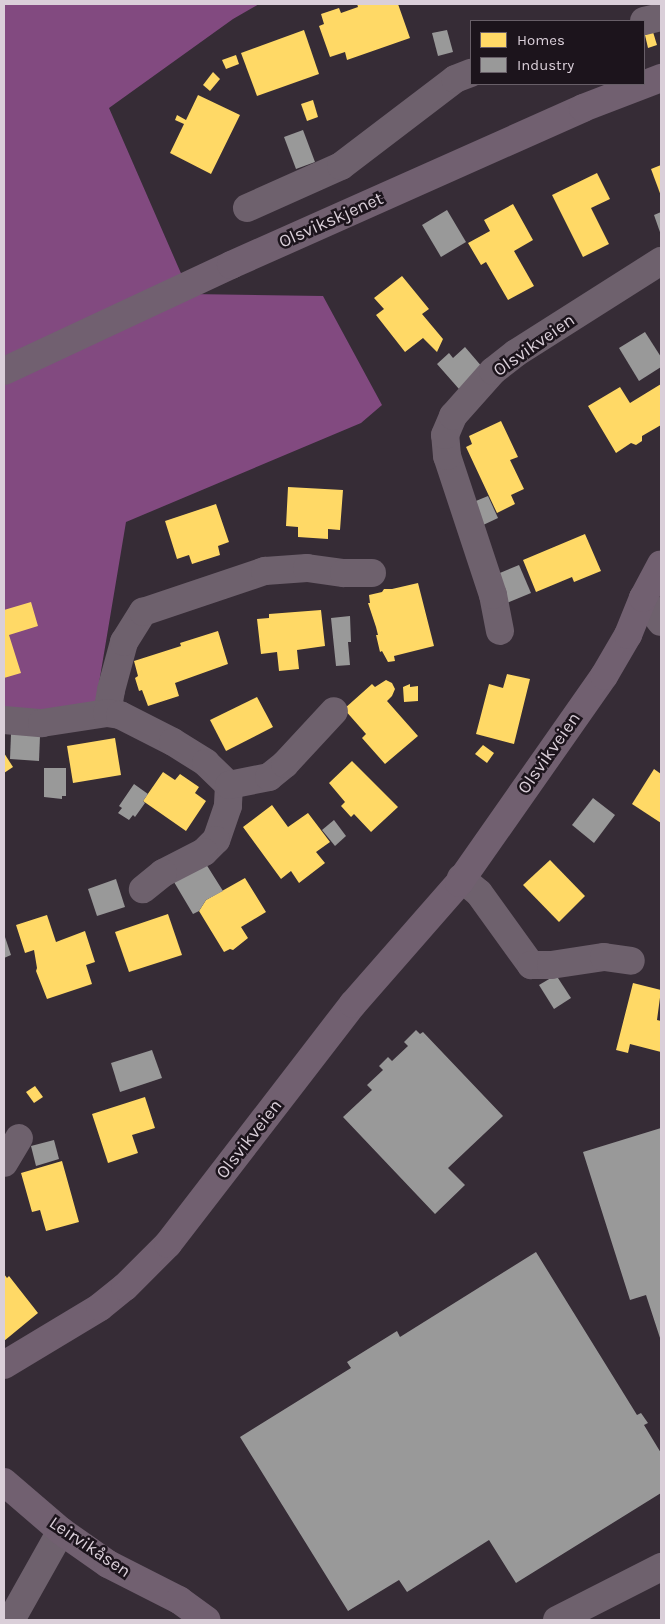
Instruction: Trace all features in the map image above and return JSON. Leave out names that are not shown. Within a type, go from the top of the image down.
[{"type":"main road","name":"Olsvikskjenet","points":[[645,84],[661,78]]},
{"type":"main road","name":"Olsvikskjenet","points":[[4,371],[240,261],[583,108],[643,85]]},
{"type":"main road","name":"Olsvikveien","points":[[4,1365],[100,1307],[125,1287],[168,1244],[353,1004],[461,878],[604,676],[628,635],[643,598],[661,564]]},
{"type":"main road","name":"Leirvikåsen","points":[[4,1482],[61,1531],[108,1564],[179,1600],[207,1620]]},
{"type":"street","points":[[645,22],[661,17]]},
{"type":"street","points":[[247,208],[341,166],[455,79],[470,74]]},
{"type":"street","name":"Olsvikveien","points":[[500,631],[493,595],[447,456],[445,435],[453,416],[493,371],[516,353],[661,261]]},
{"type":"street","points":[[107,713],[110,690],[124,642],[144,612],[265,570],[307,568],[344,573],[372,573]]},
{"type":"street","points":[[643,598],[661,622]]},
{"type":"street","points":[[229,786],[269,776],[285,764],[334,711]]},
{"type":"street","points":[[4,720],[42,723],[107,713],[120,715],[173,742],[206,764],[229,786],[228,806],[216,840],[204,852],[164,873],[143,889]]},
{"type":"street","points":[[461,878],[479,892],[531,965],[550,965],[604,957],[631,961]]},
{"type":"street","points":[[4,1164],[19,1138]]},
{"type":"street","points":[[11,1620],[61,1531]]},
{"type":"street","points":[[557,1620],[661,1566]]},
{"type":"shaded area","points":[[4,4],[259,4],[233,19],[109,108],[190,294],[323,296],[382,405],[361,423],[126,522],[94,713],[4,713]]},
{"type":"building: Homes","points":[[357,4],[398,4],[410,38],[347,60],[345,52],[330,57],[319,26],[324,24],[321,14],[339,8],[341,13],[358,7]]},
{"type":"building: Homes","points":[[304,30],[319,74],[257,96],[241,53]]},
{"type":"building: Homes","points":[[653,32],[657,45],[648,48],[645,35]]},
{"type":"building: Homes","points":[[236,55],[239,64],[226,69],[222,60]]},
{"type":"building: Homes","points":[[213,72],[220,79],[210,91],[203,85]]},
{"type":"building: Homes","points":[[198,95],[240,115],[211,174],[170,153],[184,124],[175,120],[177,115],[186,120]]},
{"type":"building: Homes","points":[[313,100],[318,117],[307,121],[301,104]]},
{"type":"building: Homes","points":[[661,165],[661,196],[651,169]]},
{"type":"building: Homes","points":[[597,173],[610,199],[591,208],[609,244],[583,257],[552,195]]},
{"type":"building: Homes","points":[[513,204],[533,240],[514,251],[534,286],[508,300],[486,262],[481,265],[468,243],[490,231],[484,220]]},
{"type":"building: Homes","points":[[402,276],[429,309],[422,314],[443,339],[437,352],[423,338],[405,352],[376,315],[384,309],[374,298]]},
{"type":"building: Homes","points":[[661,384],[661,425],[642,436],[642,441],[636,445],[631,443],[616,453],[588,406],[620,387],[630,403]]},
{"type":"building: Homes","points":[[501,421],[518,457],[510,460],[524,489],[511,495],[515,504],[497,513],[466,447],[472,444],[469,436]]},
{"type":"building: Homes","points":[[288,487],[343,490],[340,530],[328,529],[328,539],[298,537],[298,527],[286,526]]},
{"type":"building: Homes","points":[[216,504],[229,542],[218,546],[220,555],[192,564],[189,555],[177,559],[165,521]]},
{"type":"building: Homes","points":[[585,534],[601,571],[574,582],[572,577],[536,592],[523,560]]},
{"type":"building: Homes","points":[[418,583],[434,646],[394,656],[395,661],[388,662],[382,651],[380,652],[376,635],[378,635],[368,603],[370,603],[369,595],[382,592],[384,589]]},
{"type":"building: Homes","points":[[31,602],[38,626],[9,635],[21,673],[4,678],[4,610]]},
{"type":"building: Homes","points":[[321,610],[325,646],[297,650],[299,669],[279,671],[277,652],[261,654],[257,619],[269,618],[269,614]]},
{"type":"building: Homes","points":[[218,631],[228,664],[175,683],[179,696],[148,706],[142,690],[139,691],[135,678],[138,676],[134,661],[181,646],[180,643]]},
{"type":"building: Homes","points":[[507,674],[530,679],[514,744],[476,734],[489,684],[503,688]]},
{"type":"building: Homes","points":[[386,680],[392,683],[395,689],[387,701],[418,736],[385,764],[362,738],[366,734],[344,709],[372,684],[375,687]]},
{"type":"building: Homes","points":[[410,684],[410,687],[418,686],[418,701],[404,702],[403,687]]},
{"type":"building: Homes","points":[[257,697],[273,727],[226,751],[210,720]]},
{"type":"building: Homes","points":[[115,738],[121,775],[73,783],[67,746]]},
{"type":"building: Homes","points":[[483,745],[494,753],[487,763],[475,754]]},
{"type":"building: Homes","points":[[4,753],[13,767],[4,773]]},
{"type":"building: Homes","points":[[352,761],[398,807],[371,832],[354,814],[351,817],[341,806],[345,802],[329,783]]},
{"type":"building: Homes","points":[[654,769],[661,774],[661,823],[632,804]]},
{"type":"building: Homes","points":[[163,772],[175,780],[180,774],[199,787],[195,793],[206,801],[186,831],[143,801]]},
{"type":"building: Homes","points":[[272,805],[288,827],[308,813],[330,842],[316,852],[325,863],[299,883],[291,871],[281,879],[243,827]]},
{"type":"building: Homes","points":[[550,860],[585,896],[559,922],[523,885]]},
{"type":"building: Homes","points":[[245,878],[266,912],[241,927],[248,938],[233,950],[230,949],[224,952],[199,911],[206,900]]},
{"type":"building: Homes","points":[[168,914],[182,955],[129,972],[115,932]]},
{"type":"building: Homes","points":[[47,915],[56,942],[85,931],[95,962],[86,965],[92,984],[47,999],[36,971],[34,950],[25,953],[16,925]]},
{"type":"building: Homes","points":[[633,983],[661,990],[657,1020],[661,1021],[661,1052],[630,1044],[628,1053],[616,1050]]},
{"type":"building: Homes","points":[[35,1086],[43,1097],[34,1103],[26,1092]]},
{"type":"building: Homes","points":[[145,1097],[155,1128],[132,1135],[138,1153],[108,1163],[92,1114]]},
{"type":"building: Homes","points":[[62,1161],[79,1222],[46,1231],[40,1210],[32,1212],[21,1173]]},
{"type":"building: Homes","points":[[4,1274],[7,1278],[9,1276],[38,1313],[4,1341]]},
{"type":"building: Industry","points":[[447,30],[453,52],[438,56],[432,33]]},
{"type":"building: Industry","points":[[303,130],[315,162],[296,169],[284,137]]},
{"type":"building: Industry","points":[[447,210],[466,242],[441,257],[422,225]]},
{"type":"building: Industry","points":[[661,212],[661,235],[654,215]]},
{"type":"building: Industry","points":[[645,332],[661,357],[661,367],[639,381],[619,348]]},
{"type":"building: Industry","points":[[465,347],[483,368],[459,389],[437,364],[449,353],[453,358]]},
{"type":"building: Industry","points":[[488,496],[498,518],[481,526],[471,503]]},
{"type":"building: Industry","points":[[519,565],[531,593],[507,603],[495,575]]},
{"type":"building: Industry","points":[[350,616],[351,642],[348,642],[350,665],[336,666],[331,618]]},
{"type":"building: Industry","points":[[11,734],[40,736],[39,761],[10,759]]},
{"type":"building: Industry","points":[[44,768],[66,768],[66,796],[62,796],[62,799],[44,797]]},
{"type":"building: Industry","points":[[134,784],[148,794],[143,801],[145,803],[135,817],[133,815],[129,820],[118,813],[122,808],[119,806]]},
{"type":"building: Industry","points":[[593,798],[615,815],[594,843],[572,825]]},
{"type":"building: Industry","points":[[334,820],[346,836],[335,846],[322,830]]},
{"type":"building: Industry","points":[[206,864],[223,891],[206,900],[199,911],[193,914],[174,882]]},
{"type":"building: Industry","points":[[116,879],[125,907],[97,916],[88,889]]},
{"type":"building: Industry","points":[[4,934],[11,955],[4,958]]},
{"type":"building: Industry","points":[[556,975],[571,998],[554,1009],[539,985]]},
{"type":"building: Industry","points":[[416,1030],[420,1034],[423,1032],[503,1116],[448,1168],[465,1185],[435,1214],[343,1117],[372,1090],[367,1085],[383,1070],[379,1066],[388,1057],[392,1061],[408,1046],[404,1042]]},
{"type":"building: Industry","points":[[152,1050],[162,1078],[120,1092],[111,1063]]},
{"type":"building: Industry","points":[[661,1128],[661,1341],[646,1295],[630,1300],[583,1152]]},
{"type":"building: Industry","points":[[54,1140],[59,1159],[36,1166],[31,1146]]},
{"type":"building: Industry","points":[[536,1252],[637,1415],[641,1413],[648,1423],[644,1425],[661,1453],[661,1493],[516,1583],[489,1540],[407,1592],[399,1580],[348,1611],[240,1437],[351,1368],[347,1362],[397,1331],[400,1337]]}]
